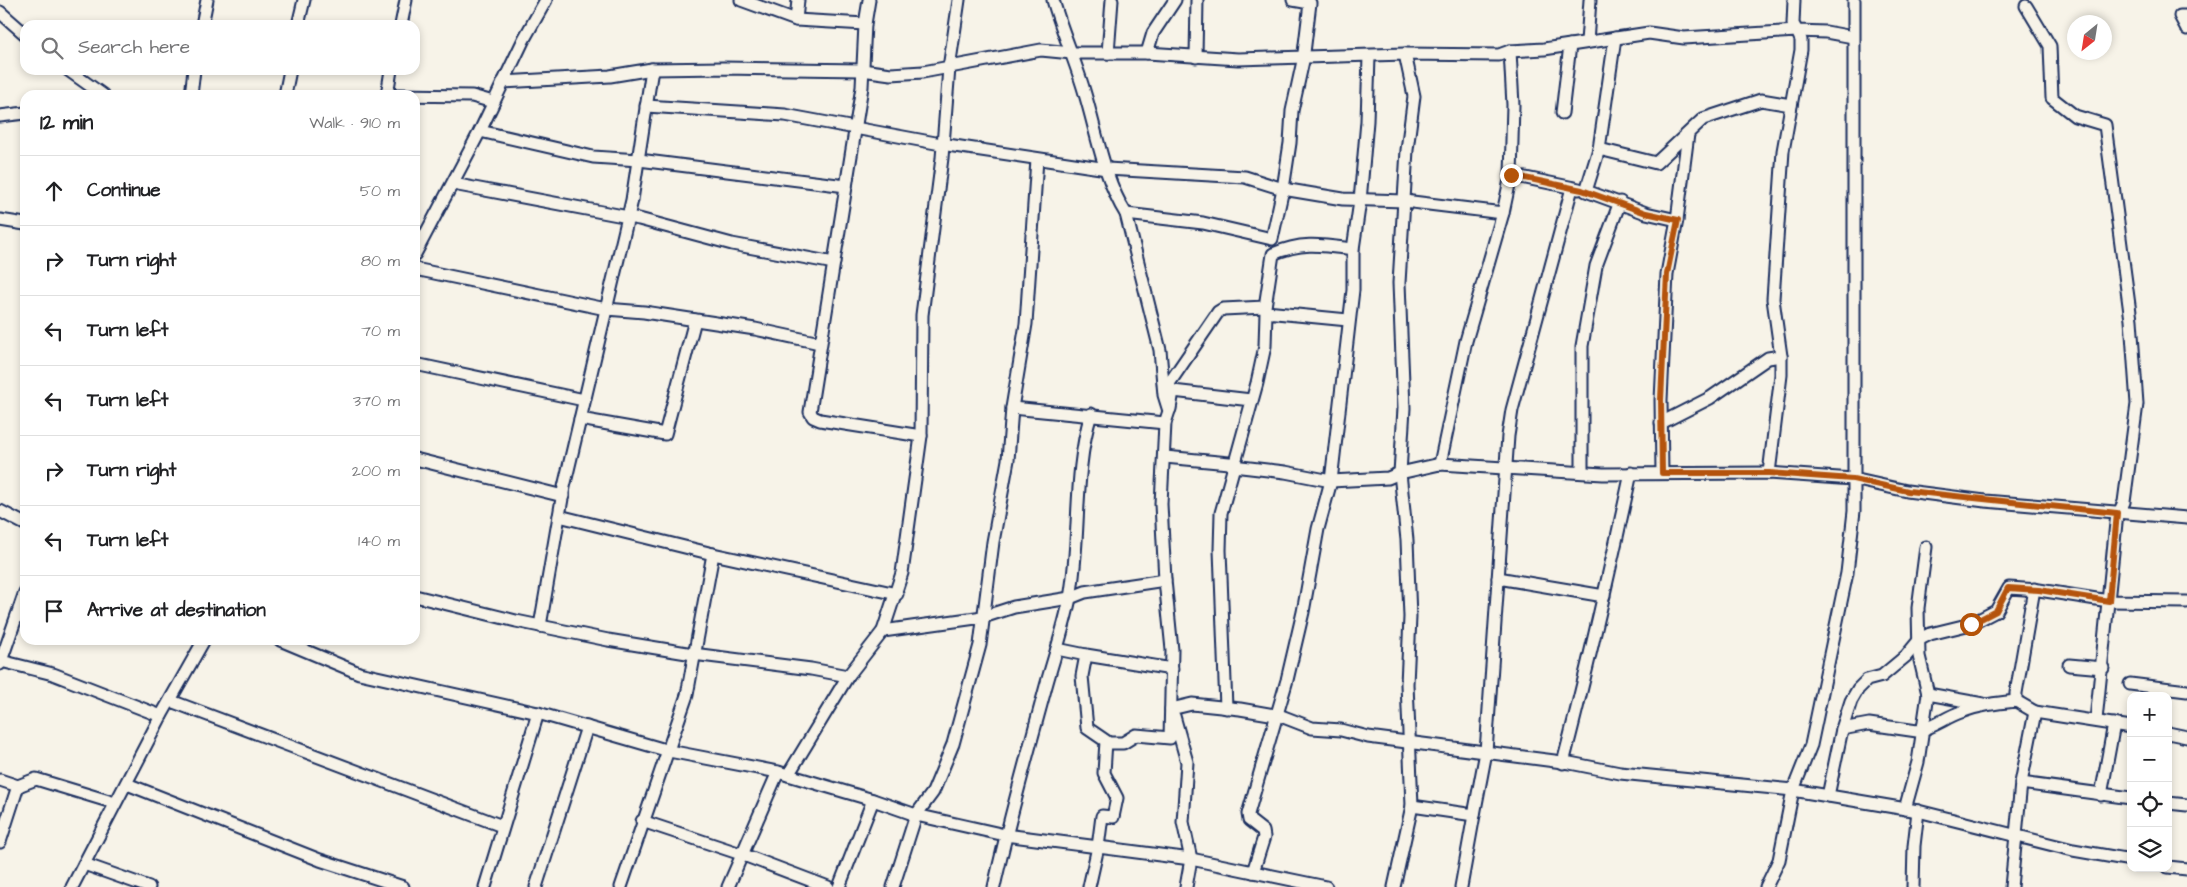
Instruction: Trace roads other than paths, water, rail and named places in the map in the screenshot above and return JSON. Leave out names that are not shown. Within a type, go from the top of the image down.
[{"type":"street","points":[[203,20],[207,0]]},
{"type":"street","points":[[299,20],[304,0]]},
{"type":"street","points":[[401,20],[406,0]]},
{"type":"street","points":[[420,245],[480,131],[524,39],[546,0]]},
{"type":"street","points":[[741,0],[796,20],[865,24]]},
{"type":"street","points":[[796,20],[798,0]]},
{"type":"street","points":[[869,0],[865,24],[862,70],[846,186],[810,412],[813,417],[921,436]]},
{"type":"street","points":[[728,887],[741,854],[783,773],[848,676],[883,631],[897,594],[921,436],[922,315],[949,68],[959,0]]},
{"type":"street","points":[[1053,0],[1072,53],[1117,200],[1126,214],[1160,350],[1164,395],[1169,411]]},
{"type":"street","points":[[1108,53],[1112,0]]},
{"type":"street","points":[[1146,53],[1153,33],[1175,0]]},
{"type":"street","points":[[1196,57],[1197,0]]},
{"type":"street","points":[[1126,214],[1203,223],[1272,239],[1283,189],[1290,143],[1292,111],[1303,58],[1310,3],[1293,0]]},
{"type":"street","points":[[1587,42],[1590,0]]},
{"type":"street","points":[[1769,473],[1781,376],[1781,356],[1773,290],[1777,264],[1783,151],[1801,50],[1801,40],[1793,24],[1794,0]]},
{"type":"street","points":[[1766,887],[1779,860],[1793,790],[1810,745],[1847,573],[1854,511],[1854,0]]},
{"type":"street","points":[[2026,6],[2050,46],[2052,98],[2075,116],[2105,125],[2131,320],[2137,404],[2124,502],[2118,513],[2096,720]]},
{"type":"street","points":[[0,12],[20,30]]},
{"type":"street","points":[[2187,16],[2180,16],[2187,29]]},
{"type":"street","points":[[503,82],[610,76],[652,70],[723,68],[862,70],[891,74],[949,68],[1041,50],[1072,53],[1146,53],[1196,57],[1303,58],[1405,54],[1499,55],[1510,51],[1570,45],[1649,33],[1684,38],[1797,31],[1826,32],[1853,37]]},
{"type":"street","points":[[1586,191],[1599,149],[1615,38]]},
{"type":"street","points":[[1562,113],[1570,45]]},
{"type":"street","points":[[1440,464],[1466,341],[1503,214],[1511,175],[1513,105],[1510,51]]},
{"type":"street","points":[[1394,887],[1412,806],[1408,741],[1409,608],[1407,540],[1400,472],[1404,408],[1400,283],[1407,150],[1414,96],[1405,54]]},
{"type":"street","points":[[1253,872],[1264,837],[1263,831],[1249,820],[1248,814],[1288,680],[1318,529],[1331,481],[1348,320],[1353,290],[1353,249],[1360,201],[1367,121],[1369,56]]},
{"type":"street","points":[[540,626],[563,496],[628,218],[652,70]]},
{"type":"street","points":[[75,75],[96,90]]},
{"type":"street","points":[[191,90],[193,75]]},
{"type":"street","points":[[286,90],[289,75]]},
{"type":"street","points":[[389,90],[390,75]]},
{"type":"street","points":[[420,95],[472,96],[493,102]]},
{"type":"street","points":[[1599,149],[1656,163],[1703,119],[1761,100],[1791,106]]},
{"type":"street","points":[[646,106],[785,115],[941,144],[1107,169],[1245,177],[1283,189],[1360,201],[1404,201],[1503,214]]},
{"type":"street","points":[[0,116],[20,114]]},
{"type":"street","points":[[480,131],[593,157],[638,160],[846,186]]},
{"type":"street","points":[[1662,473],[1661,423],[1667,274],[1678,220],[1688,134]]},
{"type":"street","points":[[893,887],[916,815],[933,792],[953,744],[980,644],[993,542],[1008,460],[1012,408],[1026,324],[1036,159]]},
{"type":"street","points":[[1511,175],[1586,191],[1646,213],[1678,220]]},
{"type":"street","points":[[453,184],[628,218],[732,244],[834,263]]},
{"type":"street","points":[[1462,887],[1486,752],[1505,468],[1512,410],[1572,188]]},
{"type":"street","points":[[1582,472],[1582,346],[1596,266],[1620,202]]},
{"type":"street","points":[[0,220],[20,223]]},
{"type":"street","points":[[1273,254],[1285,248],[1312,244],[1353,249]]},
{"type":"street","points":[[1226,708],[1220,550],[1221,513],[1233,466],[1249,416],[1251,400],[1258,383],[1265,346],[1266,312],[1273,254]]},
{"type":"street","points":[[1251,400],[1173,391],[1168,385],[1218,312],[1223,309],[1265,307],[1273,254]]},
{"type":"street","points":[[420,270],[606,309],[644,312],[695,320],[820,343]]},
{"type":"street","points":[[1266,312],[1348,320]]},
{"type":"street","points":[[580,419],[666,434],[695,320]]},
{"type":"street","points":[[1661,423],[1703,402],[1768,358],[1781,356]]},
{"type":"street","points":[[420,365],[584,400]]},
{"type":"street","points":[[1086,655],[1082,676],[1087,728],[1107,743],[1123,743],[1136,735],[1170,738],[1172,669],[1165,580],[1162,504],[1165,423],[1173,391]]},
{"type":"street","points":[[1012,408],[1091,414],[1165,423]]},
{"type":"street","points":[[994,887],[1005,835],[1070,598],[1077,546],[1080,480],[1091,414]]},
{"type":"street","points":[[1165,457],[1229,463],[1233,466],[1285,472],[1331,481],[1388,478],[1400,472],[1440,464],[1582,472],[1769,473],[1853,479],[1908,491],[2118,513],[2187,518]]},
{"type":"street","points":[[420,460],[563,496]]},
{"type":"street","points":[[1563,763],[1604,596],[1630,473]]},
{"type":"street","points":[[0,511],[20,521]]},
{"type":"street","points":[[559,516],[714,554],[897,594]]},
{"type":"street","points":[[1905,809],[1918,762],[1928,694],[1919,656],[1918,608],[1926,547]]},
{"type":"street","points":[[621,887],[642,821],[669,751],[687,695],[693,654],[714,554]]},
{"type":"street","points":[[1498,578],[1604,596]]},
{"type":"street","points":[[883,631],[983,617],[1014,607],[1070,598],[1085,592],[1165,580]]},
{"type":"street","points":[[1828,796],[1842,729],[1851,701],[1858,689],[1867,680],[1882,676],[1906,656],[1920,639],[1930,634],[1961,628],[1996,611],[2008,588],[2034,589],[2109,601],[2187,602]]},
{"type":"street","points":[[2016,701],[2034,589]]},
{"type":"street","points":[[420,597],[540,626],[693,654],[810,669],[848,676]]},
{"type":"street","points":[[20,607],[1,662],[52,674],[161,716]]},
{"type":"street","points":[[72,887],[161,716],[201,645]]},
{"type":"street","points":[[292,645],[359,673],[538,714],[669,751],[783,773],[916,815],[1005,835],[1191,859],[1253,872],[1277,882],[1326,887]]},
{"type":"street","points":[[1056,648],[1086,655],[1172,669]]},
{"type":"street","points":[[2069,665],[2103,668]]},
{"type":"street","points":[[2130,684],[2187,691]]},
{"type":"street","points":[[1928,694],[1984,704]]},
{"type":"street","points":[[171,701],[502,826]]},
{"type":"street","points":[[1842,729],[1869,724],[1924,730],[1960,712],[1984,704],[2016,701],[2035,712],[2127,726]]},
{"type":"street","points":[[1171,709],[1192,704],[1226,708],[1276,715],[1312,728],[1341,730],[1368,737],[1408,741],[1679,780],[1793,790],[1918,811],[2073,850],[2127,859]]},
{"type":"street","points":[[1171,709],[1187,762],[1183,822],[1191,859],[1186,887]]},
{"type":"street","points":[[2011,887],[2021,783],[2035,712]]},
{"type":"street","points":[[485,887],[502,826],[538,714]]},
{"type":"street","points":[[2101,795],[2114,724]]},
{"type":"street","points":[[536,887],[587,727]]},
{"type":"street","points":[[2172,734],[2187,737]]},
{"type":"street","points":[[1088,887],[1098,847],[1102,816],[1113,817],[1117,798],[1104,773],[1107,743]]},
{"type":"street","points":[[0,780],[18,786],[36,779],[115,803]]},
{"type":"street","points":[[2021,783],[2127,798]]},
{"type":"street","points":[[127,784],[320,860],[403,887]]},
{"type":"street","points":[[0,842],[18,786]]},
{"type":"street","points":[[839,887],[873,800]]},
{"type":"street","points":[[2172,803],[2187,805]]},
{"type":"street","points":[[1412,806],[1474,815]]},
{"type":"street","points":[[1913,887],[1914,846],[1918,811]]},
{"type":"street","points":[[642,821],[741,854],[828,887]]},
{"type":"street","points":[[84,864],[149,887]]},
{"type":"street","points":[[2172,867],[2187,869]]}]
